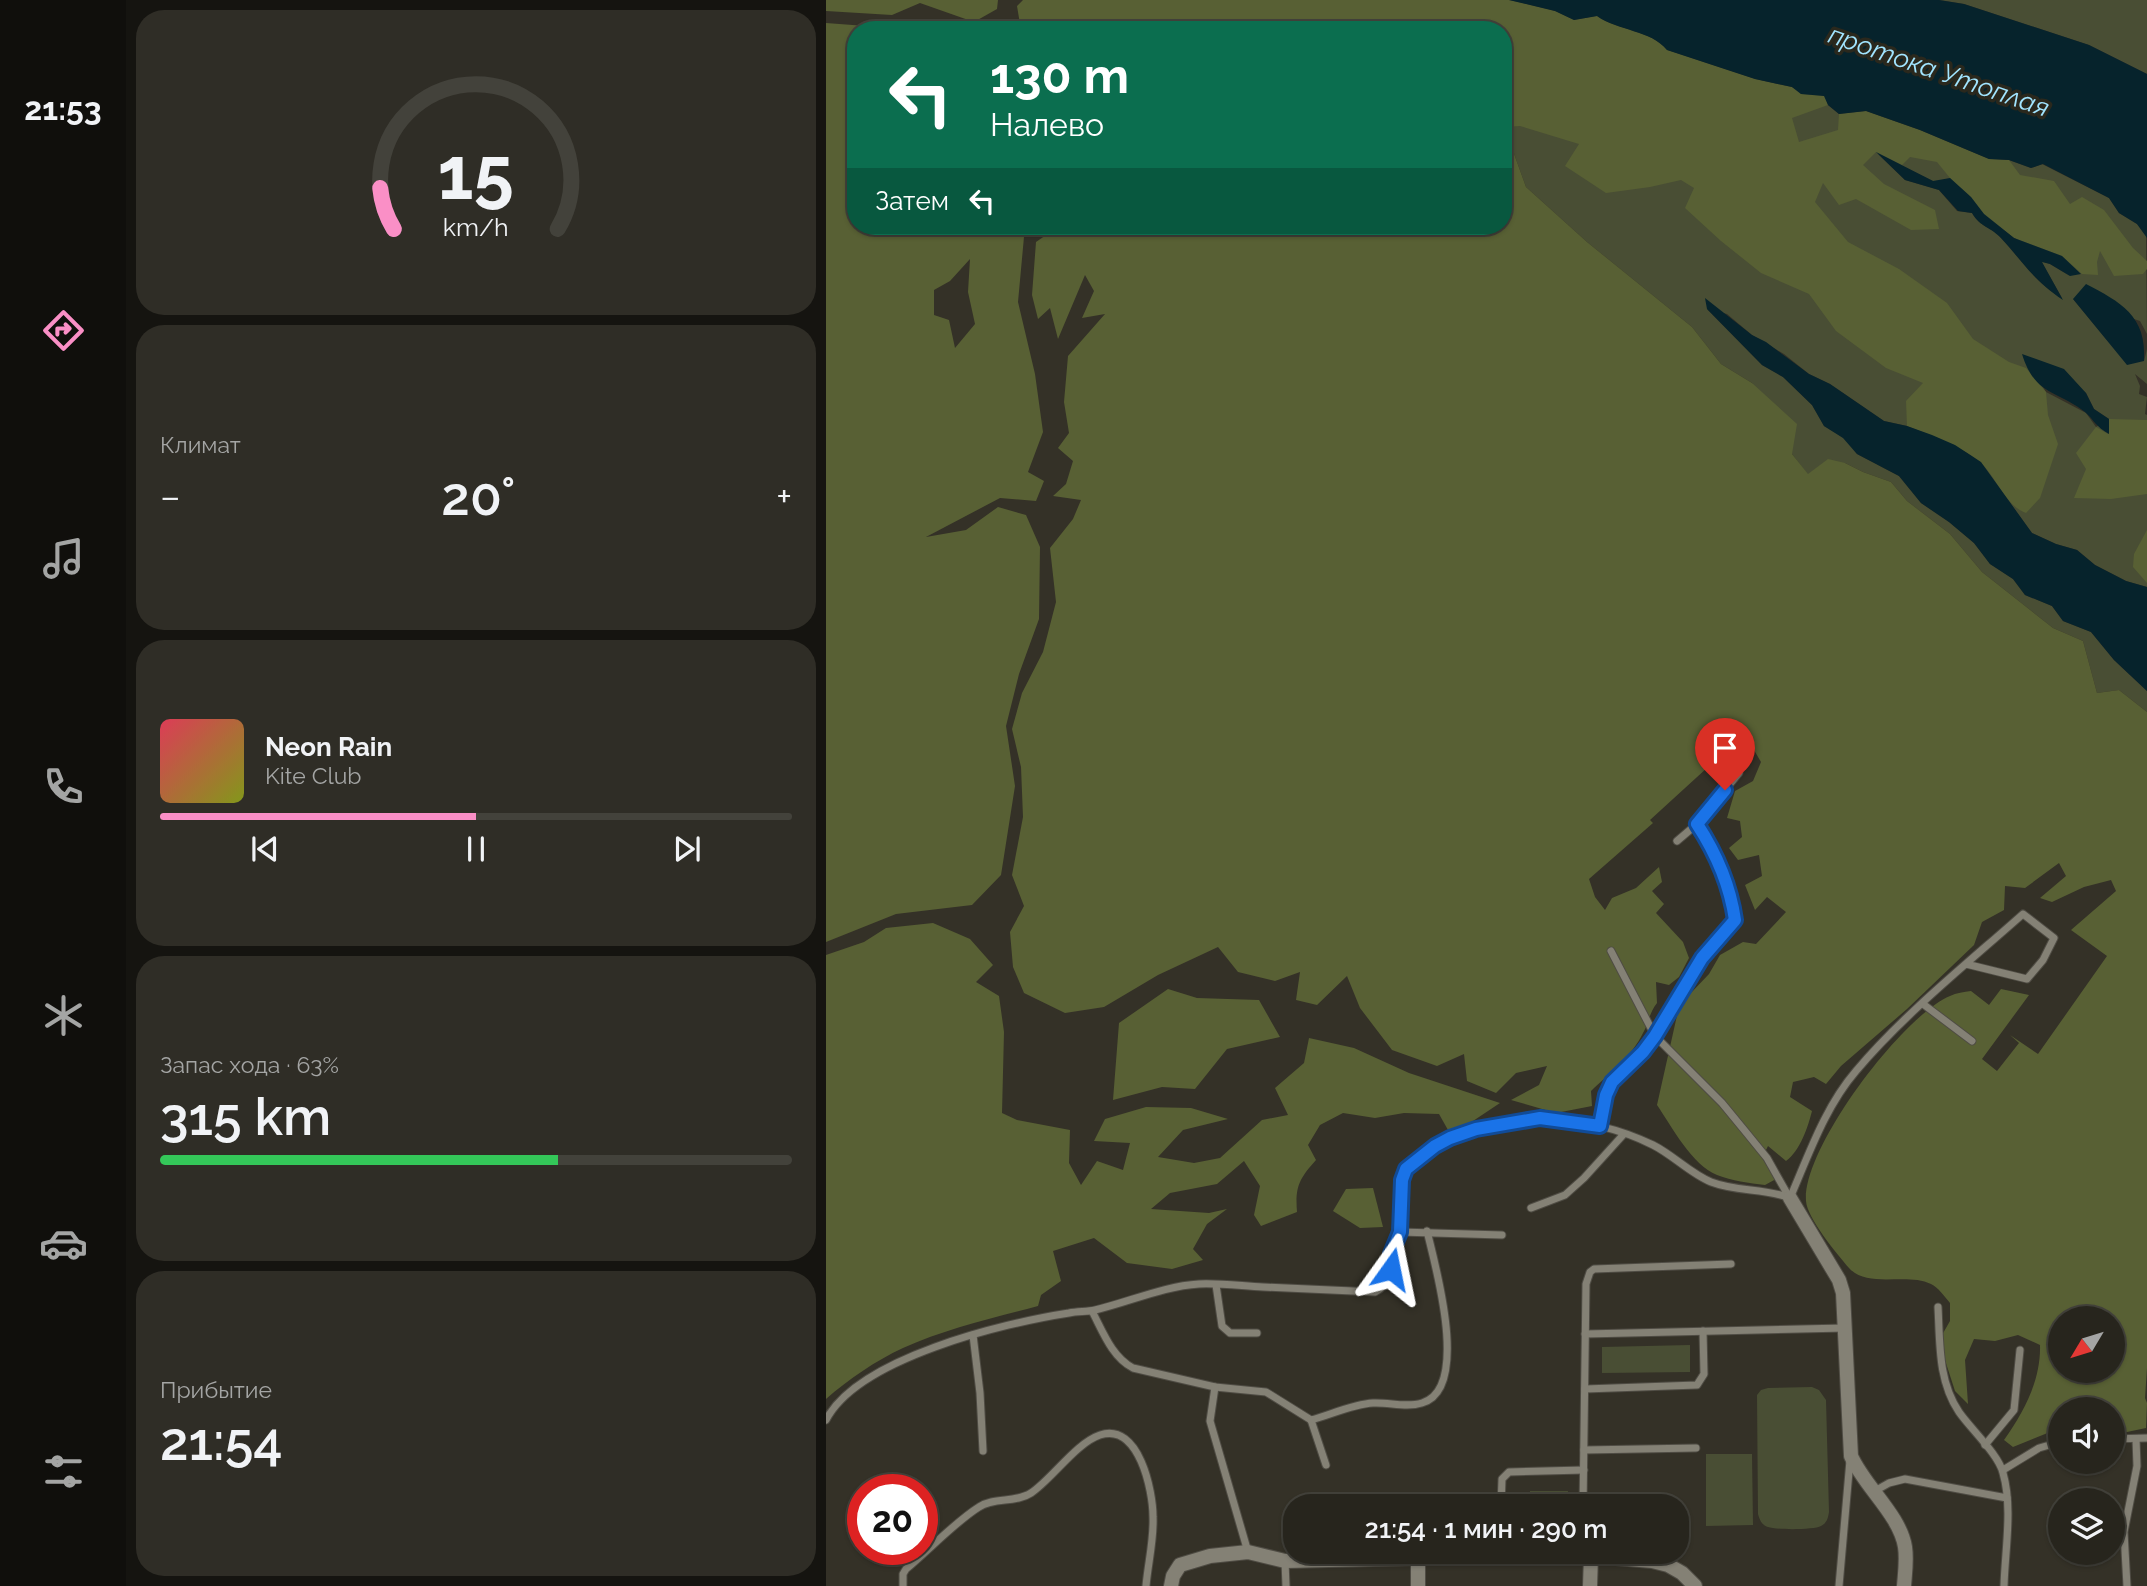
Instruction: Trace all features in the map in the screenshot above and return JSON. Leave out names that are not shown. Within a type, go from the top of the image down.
[{"type":"street","points":[[1790,1198],[1839,1280],[1843,1293],[1850,1456],[1899,1529],[1905,1546],[1904,1586]]},
{"type":"street","points":[[1171,1586],[1173,1576],[1180,1565],[1210,1556],[1248,1552],[1283,1561]]},
{"type":"street","points":[[1418,1564],[1418,1586]]},
{"type":"street","points":[[1587,1564],[1590,1586]]},
{"type":"street","points":[[1661,1564],[1682,1573],[1695,1586]]},
{"type":"lane","points":[[1677,841],[1697,824],[1739,773]]},
{"type":"lane","points":[[1600,1126],[1606,1095],[1612,1082],[1643,1052],[1702,958],[1735,920],[1733,902],[1714,851],[1697,824]]},
{"type":"lane","points":[[1790,1198],[1824,1118],[1855,1071],[1923,1004],[1966,964],[2023,914],[2054,938],[2043,960],[2027,979],[1966,964]]},
{"type":"lane","points":[[1611,951],[1655,1036],[1722,1103],[1767,1158],[1790,1198]]},
{"type":"lane","points":[[1923,1004],[1972,1041]]},
{"type":"lane","points":[[826,1420],[832,1408],[846,1394],[895,1363],[973,1335],[1070,1312],[1092,1311],[1187,1285],[1375,1292],[1382,1289],[1388,1281],[1391,1254],[1400,1232],[1402,1180],[1406,1169],[1435,1146],[1476,1129],[1540,1118],[1600,1126],[1659,1149],[1709,1181],[1729,1188],[1776,1192],[1790,1198]]},
{"type":"lane","points":[[1531,1208],[1564,1195],[1584,1178],[1623,1135]]},
{"type":"lane","points":[[1311,1420],[1371,1403],[1423,1403],[1436,1393],[1445,1375],[1448,1351],[1442,1294],[1427,1231]]},
{"type":"lane","points":[[1400,1232],[1502,1235]]},
{"type":"lane","points":[[1583,1494],[1586,1284],[1590,1272],[1594,1269],[1731,1264]]},
{"type":"lane","points":[[1216,1284],[1222,1326],[1230,1333],[1257,1333]]},
{"type":"lane","points":[[1938,1307],[1943,1377],[1947,1391],[2003,1470],[2007,1498],[2004,1586]]},
{"type":"lane","points":[[1092,1311],[1122,1362],[1133,1368],[1215,1387],[1266,1392],[1311,1420],[1326,1465]]},
{"type":"lane","points":[[1586,1334],[1844,1328]]},
{"type":"lane","points":[[1585,1389],[1697,1385],[1704,1374],[1703,1331]]},
{"type":"lane","points":[[973,1335],[981,1393],[983,1451]]},
{"type":"lane","points":[[1985,1445],[2014,1410],[2020,1350]]},
{"type":"lane","points":[[1215,1387],[1210,1421],[1248,1552]]},
{"type":"lane","points":[[903,1586],[906,1569],[980,1506],[1029,1495],[1089,1441],[1101,1434],[1112,1434],[1125,1439],[1136,1449],[1142,1462],[1150,1490],[1154,1520],[1146,1586]]},
{"type":"lane","points":[[2125,1439],[2147,1438]]},
{"type":"lane","points":[[2127,1586],[2124,1532],[2137,1466],[2136,1439]]},
{"type":"lane","points":[[2003,1470],[2048,1445]]},
{"type":"lane","points":[[1584,1450],[1696,1448]]},
{"type":"lane","points":[[1839,1586],[1850,1456]]},
{"type":"lane","points":[[1501,1494],[1502,1479],[1509,1472],[1584,1471]]},
{"type":"lane","points":[[1872,1492],[1889,1483],[1905,1479],[2007,1498]]},
{"type":"lane","points":[[1284,1564],[1286,1586]]},
{"type":"green space","points":[[826,0],[998,0],[997,9],[976,21],[920,3],[892,15],[826,11]]},
{"type":"green space","points":[[1023,0],[1509,0],[1555,11],[1574,20],[1597,16],[1652,38],[1667,50],[1755,79],[1792,87],[1801,94],[1825,96],[1828,105],[1792,118],[1799,142],[1838,130],[1839,114],[1866,111],[1989,159],[2009,160],[2020,175],[2054,181],[2070,204],[2082,197],[2104,210],[2133,248],[2147,261],[2147,269],[2143,274],[2114,276],[2100,251],[2098,275],[2082,274],[2062,256],[2014,238],[1984,214],[1937,162],[1910,157],[1902,165],[1876,152],[1863,165],[1884,184],[1935,210],[1939,229],[1911,230],[1856,199],[1839,205],[1823,183],[1815,202],[1848,242],[1899,269],[1947,303],[1973,339],[2009,362],[2026,368],[2046,392],[2048,415],[2058,444],[2040,498],[2026,513],[2013,504],[1988,470],[1975,458],[1947,442],[1907,426],[1906,401],[1923,383],[1886,368],[1836,331],[1809,294],[1761,273],[1721,241],[1685,208],[1694,188],[1681,180],[1606,193],[1565,166],[1579,144],[1520,126],[1512,126],[1512,21],[1020,21],[1017,6]]},
{"type":"green space","points":[[1509,0],[1555,11],[1574,20],[1597,16],[1652,38],[1667,50],[1755,79],[1825,96],[1828,105],[1839,114],[1866,111],[1989,159],[2009,160],[2031,168],[2042,164],[2109,198],[2119,213],[2137,224],[2146,235],[2147,334],[2140,321],[2073,299],[2107,340],[2144,361],[2147,349],[2147,384],[2135,374],[2140,386],[2139,394],[2147,397],[2147,587],[2126,581],[2095,565],[2077,550],[2032,533],[1980,462],[1955,445],[1907,426],[1884,421],[1830,384],[1809,374],[1784,354],[1752,335],[1727,314],[1707,309],[1762,365],[1783,377],[1812,405],[1824,426],[1844,438],[1857,454],[1899,476],[1921,503],[1974,543],[1990,564],[2013,579],[2025,595],[2052,606],[2063,621],[2091,632],[2114,660],[2147,691],[2147,712],[2119,690],[2097,693],[2083,641],[2053,628],[1982,572],[1950,534],[1907,501],[1891,482],[1845,463],[1808,475],[1792,454],[1752,383],[1721,364],[1692,327],[1587,242],[1526,187],[1513,151],[1512,21],[1505,21]],"holes":[[[1878,154],[1933,181],[2070,276],[2041,261],[2062,298],[2036,278],[2000,237],[1979,222],[1972,213],[1957,211],[1939,190],[1905,180]],[[2023,355],[2040,362],[2086,393],[2094,409],[2109,419],[2096,427],[2086,413],[2046,392]]]},
{"type":"green space","points":[[1939,0],[2147,0],[2147,74],[2089,45],[1964,4]]},
{"type":"green space","points":[[826,23],[847,25],[847,235],[1024,235],[1018,302],[1035,374],[1043,432],[1028,472],[1044,481],[1036,501],[1000,498],[926,537],[966,530],[998,507],[1026,515],[1040,547],[1039,619],[1019,674],[1006,726],[1015,786],[1001,875],[972,905],[896,914],[826,942]],"holes":[[[970,259],[968,292],[975,324],[955,348],[949,320],[934,315],[934,290],[950,281]]]},
{"type":"green space","points":[[1513,151],[1526,187],[1587,242],[1692,327],[1721,364],[1752,383],[1797,424],[1792,454],[1808,474],[1828,459],[1891,482],[1907,501],[1950,534],[1982,572],[2053,628],[2083,641],[2097,693],[2119,690],[2147,712],[2146,1428],[2125,1432],[2125,1397],[2048,1397],[2048,1433],[2013,1447],[2004,1440],[2030,1395],[2038,1371],[2040,1345],[2018,1335],[1995,1341],[1974,1339],[1965,1360],[1968,1404],[1955,1391],[1944,1357],[1942,1335],[1950,1321],[1950,1303],[1931,1284],[1911,1279],[1866,1278],[1857,1274],[1823,1236],[1811,1217],[1806,1201],[1809,1178],[1820,1150],[1858,1086],[1882,1056],[1930,1008],[1952,995],[1971,991],[1989,1005],[2001,989],[2029,995],[1982,1059],[1997,1071],[2019,1043],[2010,1035],[2038,1054],[2107,956],[2071,930],[2116,891],[2111,880],[2084,887],[2052,902],[2040,898],[2066,876],[2059,863],[2025,888],[2005,886],[2004,910],[1982,922],[1974,945],[1907,1009],[1841,1066],[1826,1084],[1814,1077],[1793,1082],[1790,1097],[1812,1111],[1799,1145],[1786,1161],[1768,1146],[1762,1158],[1776,1179],[1765,1185],[1729,1179],[1708,1170],[1683,1144],[1657,1105],[1678,1011],[1709,974],[1720,955],[1743,942],[1756,944],[1786,912],[1767,897],[1755,910],[1745,885],[1762,876],[1759,855],[1738,860],[1729,848],[1742,837],[1740,821],[1727,818],[1735,791],[1753,781],[1761,762],[1751,745],[1731,746],[1650,820],[1653,823],[1589,879],[1595,897],[1605,910],[1612,898],[1636,888],[1659,867],[1662,882],[1652,891],[1664,904],[1656,913],[1683,942],[1689,958],[1679,977],[1669,985],[1656,982],[1657,1003],[1645,1029],[1626,1057],[1591,1091],[1592,1106],[1556,1113],[1511,1100],[1539,1085],[1547,1066],[1516,1073],[1496,1093],[1467,1081],[1464,1054],[1437,1066],[1392,1050],[1360,1008],[1347,976],[1317,1005],[1296,1000],[1300,972],[1275,981],[1238,972],[1218,947],[1158,975],[1104,1007],[1065,1013],[1024,993],[1013,967],[1010,932],[1024,906],[1012,875],[1023,817],[1021,767],[1012,729],[1022,693],[1043,652],[1056,602],[1050,548],[1073,519],[1081,500],[1053,496],[1066,484],[1073,461],[1058,448],[1069,433],[1064,402],[1068,356],[1105,314],[1082,318],[1094,291],[1085,275],[1058,339],[1050,308],[1038,319],[1032,295],[1036,242],[1046,235],[1512,235]]},
{"type":"green space","points":[[2109,419],[2147,420],[2147,494],[2111,499],[2074,498],[2086,469],[2076,453],[2096,427],[2108,434]]},
{"type":"green space","points":[[2147,530],[2147,583],[2133,567],[2134,554]]},
{"type":"green space","points":[[933,923],[970,939],[993,965],[976,982],[999,996],[1004,1032],[1002,1113],[1017,1120],[1070,1130],[1069,1163],[1081,1185],[1097,1161],[1123,1170],[1130,1143],[1094,1141],[1105,1119],[1146,1107],[1191,1108],[1228,1119],[1183,1130],[1158,1157],[1194,1163],[1220,1158],[1262,1120],[1288,1115],[1275,1088],[1304,1063],[1309,1038],[1354,1048],[1409,1073],[1500,1103],[1470,1123],[1448,1130],[1439,1114],[1404,1113],[1375,1118],[1343,1113],[1320,1125],[1308,1145],[1316,1160],[1299,1184],[1297,1212],[1261,1226],[1254,1215],[1260,1186],[1244,1161],[1217,1184],[1170,1193],[1151,1209],[1209,1213],[1227,1209],[1207,1224],[1193,1249],[1203,1260],[1172,1269],[1127,1263],[1094,1238],[1053,1251],[1061,1281],[1041,1295],[1038,1306],[952,1330],[903,1348],[863,1371],[826,1399],[826,955],[864,942],[886,928]]},
{"type":"green space","points":[[1168,989],[1197,998],[1259,1000],[1280,1037],[1227,1049],[1195,1089],[1162,1087],[1113,1100],[1119,1023]]},
{"type":"green space","points":[[1373,1188],[1383,1227],[1360,1228],[1333,1211],[1346,1189]]},
{"type":"green space","points":[[1690,1345],[1690,1372],[1602,1373],[1602,1347]]},
{"type":"green space","points":[[1812,1387],[1819,1390],[1826,1400],[1828,1518],[1821,1526],[1811,1528],[1768,1527],[1758,1514],[1757,1395],[1768,1388]]},
{"type":"green space","points":[[1706,1454],[1752,1454],[1753,1525],[1706,1526]]},
{"type":"green space","points":[[1530,1491],[1568,1491],[1568,1494],[1530,1494]]},
{"type":"water","name":"протока Утоплая","points":[[1509,0],[1939,0],[1964,4],[2089,45],[2147,74],[2147,238],[2137,224],[2119,213],[2109,198],[2043,164],[2031,168],[2009,160],[1989,159],[1866,111],[1839,114],[1828,105],[1824,96],[1801,94],[1792,87],[1755,79],[1667,50],[1652,38],[1597,16],[1574,20],[1555,11]]},
{"type":"water","points":[[1876,152],[1933,181],[1950,178],[1971,197],[1984,214],[2014,238],[2062,256],[2081,274],[2070,276],[2042,262],[2063,300],[2036,278],[2001,238],[1979,222],[1972,213],[1958,211],[1939,190],[1905,180]]},
{"type":"water","points":[[2086,284],[2120,304],[2136,321],[2144,345],[2144,361],[2127,365],[2073,299]]},
{"type":"water","points":[[1705,298],[1752,335],[1884,421],[1932,435],[1955,445],[1981,462],[2032,533],[2077,550],[2095,565],[2126,581],[2147,587],[2147,691],[2114,660],[2091,632],[2063,621],[2052,606],[2025,595],[2013,579],[1990,564],[1974,543],[1921,503],[1899,476],[1857,454],[1843,438],[1824,426],[1812,405],[1783,377],[1762,365],[1707,309]]},
{"type":"water","points":[[2022,354],[2064,369],[2086,393],[2094,409],[2109,419],[2109,434],[2085,412],[2040,385],[2027,368]]},
{"type":"route","points":[[1391,1269],[1391,1254],[1400,1232],[1402,1180],[1406,1169],[1435,1146],[1476,1129],[1540,1118],[1600,1126],[1606,1095],[1612,1082],[1643,1052],[1702,958],[1735,920],[1733,902],[1714,851],[1697,824],[1725,790]]}]
